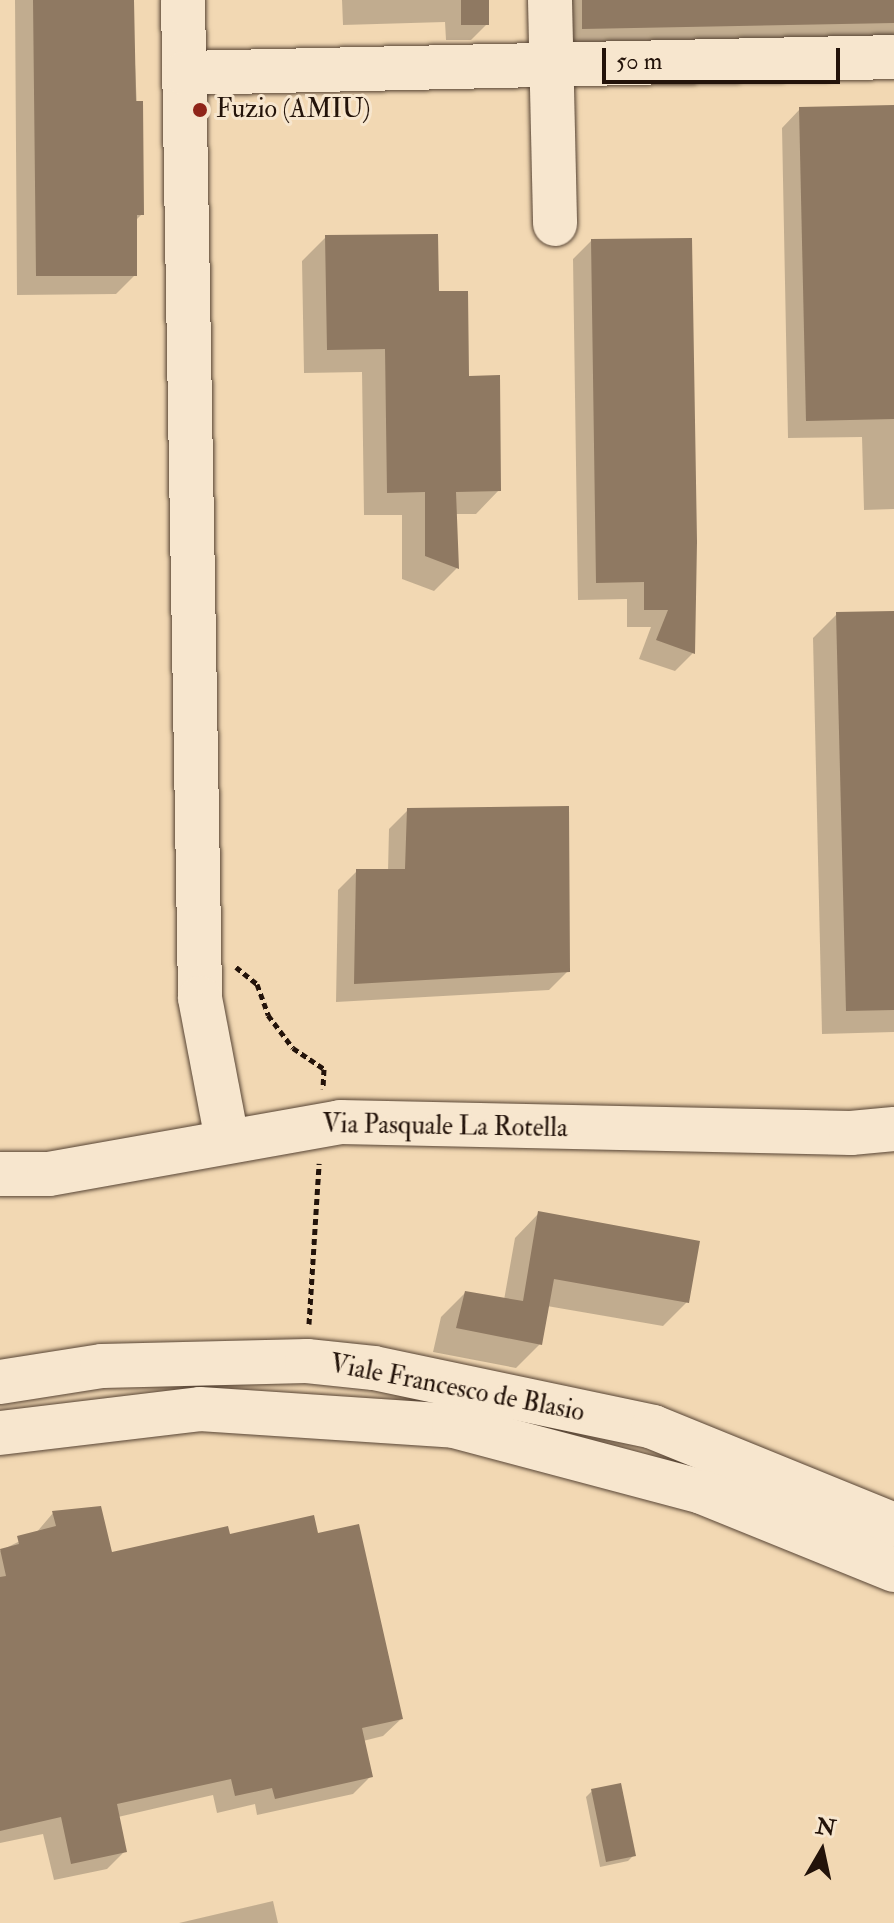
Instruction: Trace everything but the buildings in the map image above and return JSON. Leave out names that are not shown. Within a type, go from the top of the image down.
[{"type":"street","points":[[183,0],[200,998],[227,1139]]},
{"type":"street","points":[[550,0],[555,224]]},
{"type":"street","points":[[185,73],[894,57]]},
{"type":"street","name":"Via Pasquale La Rotella","points":[[0,1174],[49,1174],[227,1139],[340,1122],[819,1132],[894,1129]]},
{"type":"street","name":"Viale Francesco de Blasio","points":[[0,1382],[102,1366],[307,1361],[374,1368],[653,1427],[894,1525]]},
{"type":"street","name":"Viale Francesco de Blasio","points":[[0,1433],[200,1409],[454,1426],[702,1492],[894,1570]]},
{"type":"path","points":[[233,952],[234,966],[257,984],[268,1015],[293,1048],[324,1069]]},
{"type":"path","points":[[307,1361],[320,1154]]},
{"type":"place","name":"Fuzio (AMIU)","points":[[200,110]]}]
